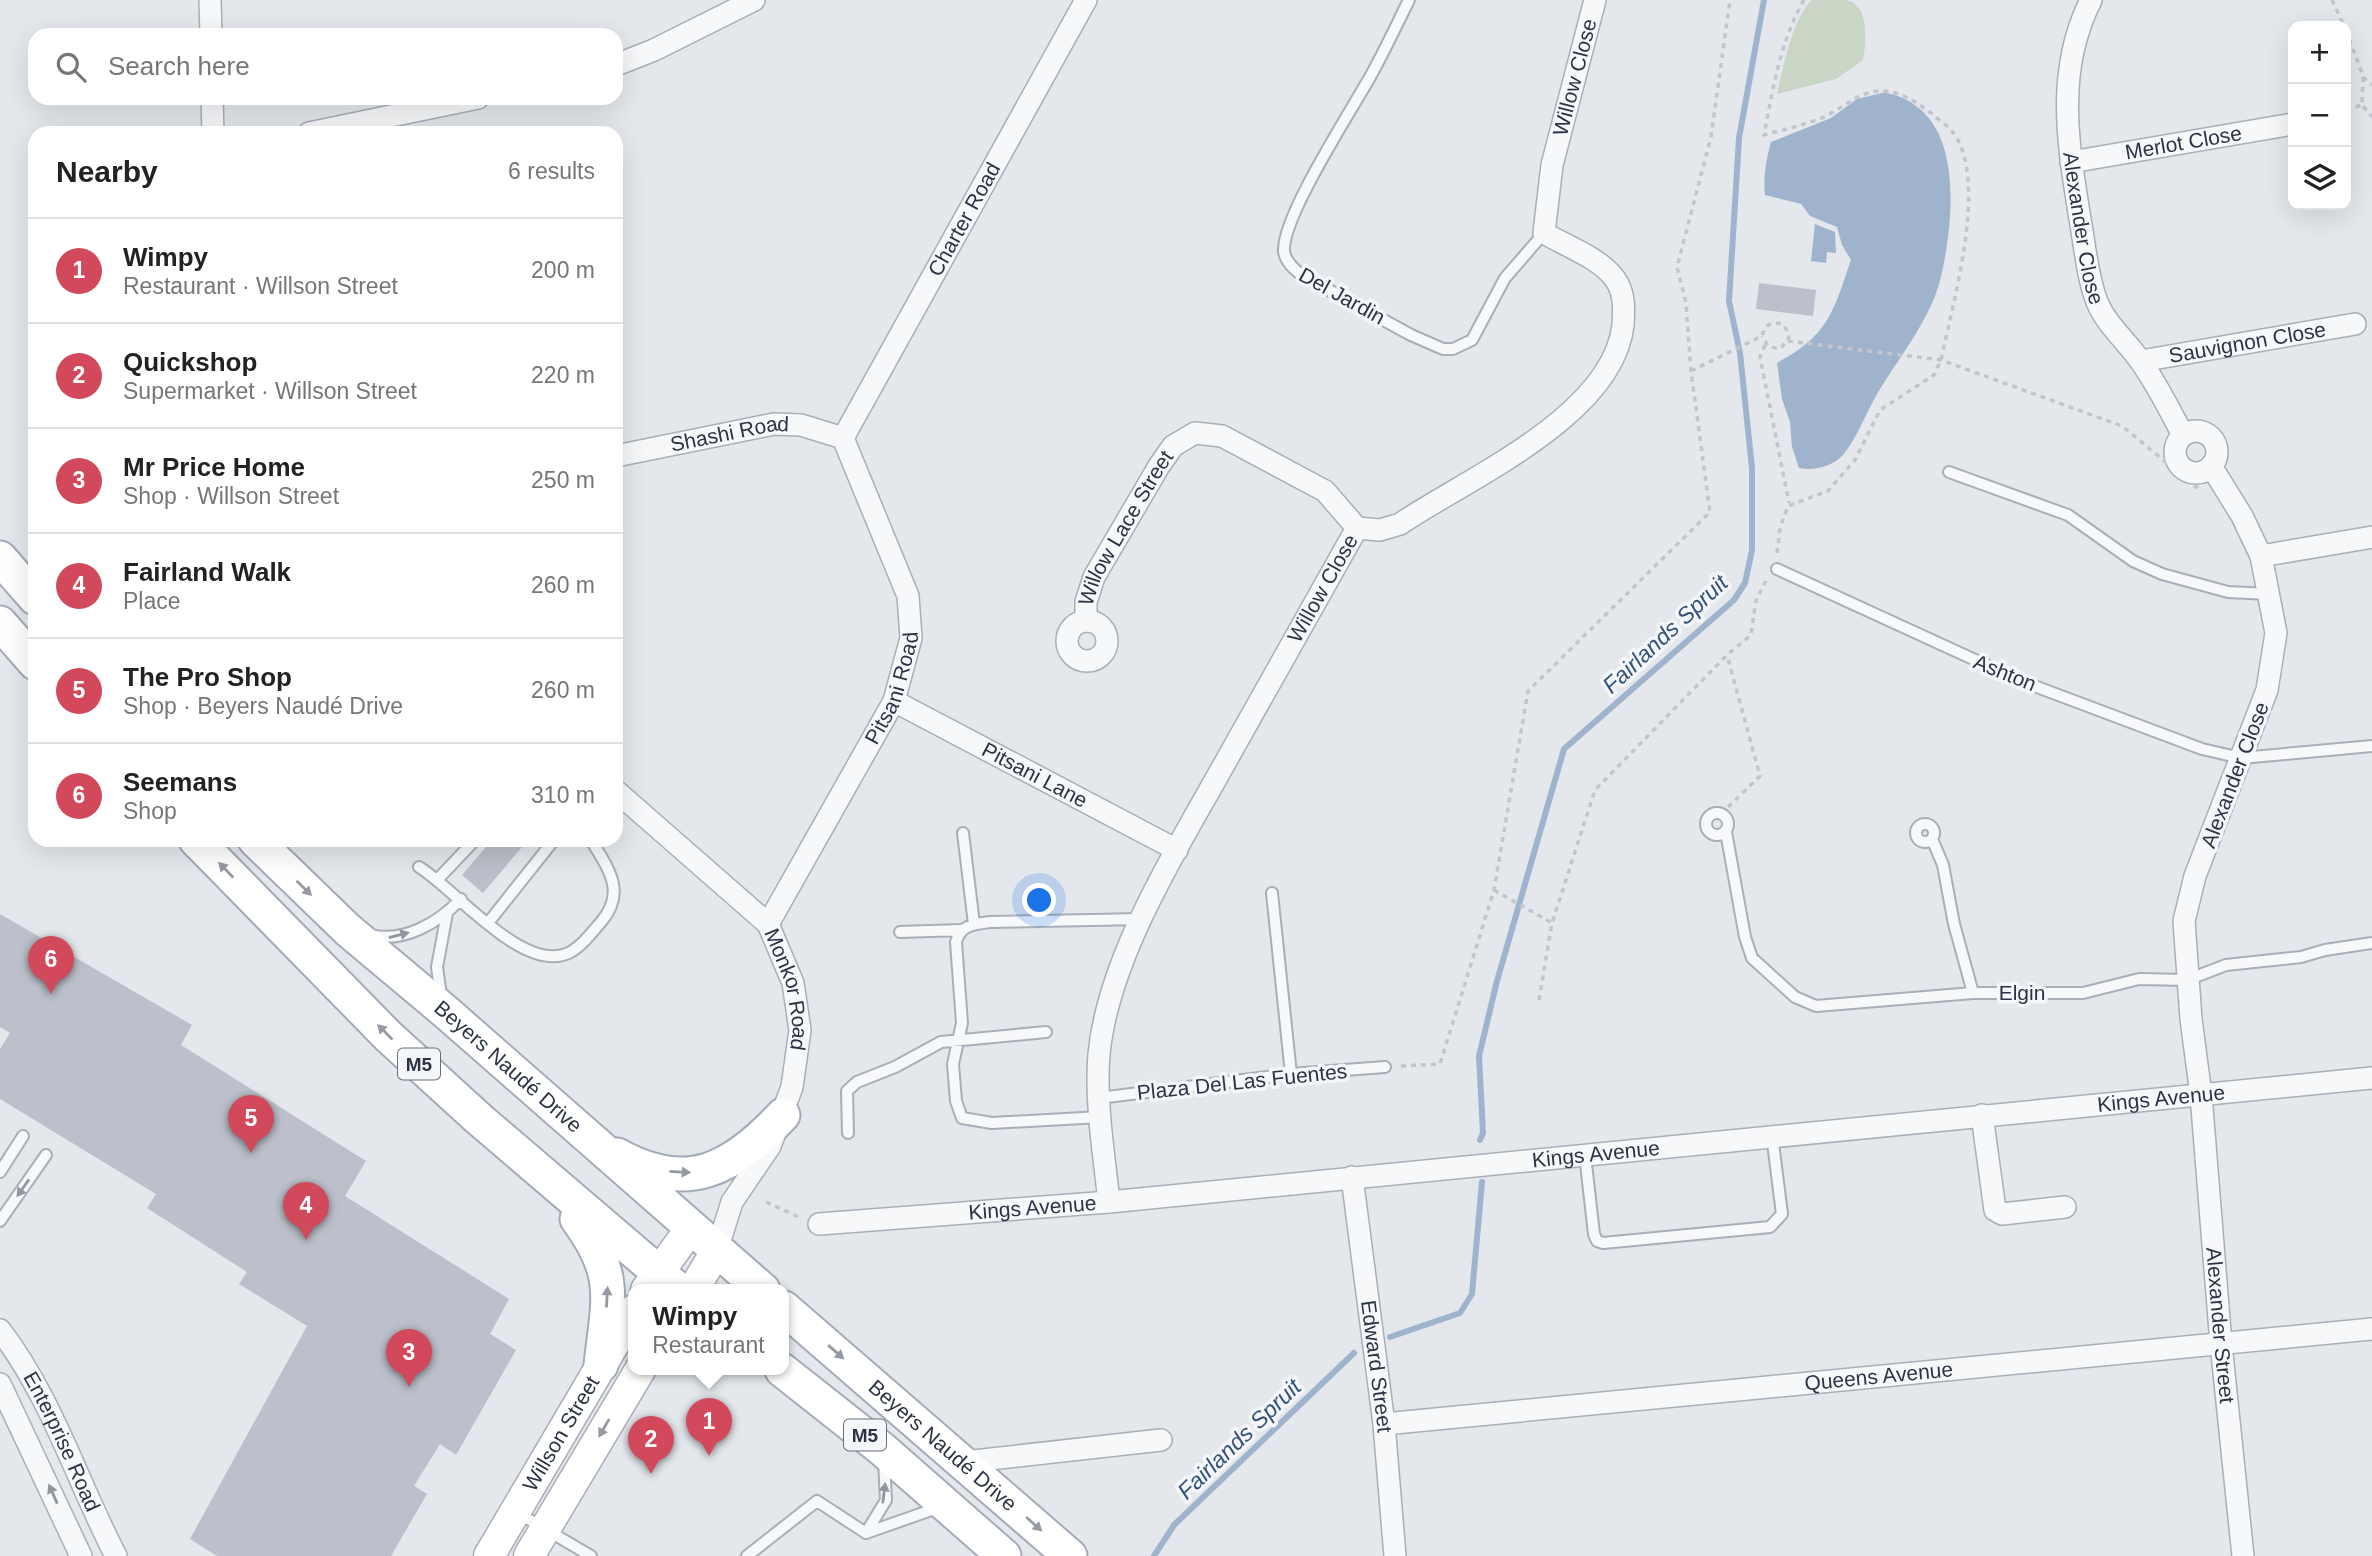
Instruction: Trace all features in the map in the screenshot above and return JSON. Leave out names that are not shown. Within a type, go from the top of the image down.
[{"type":"main road","points":[[0,558],[28,590]]},
{"type":"main road","points":[[0,623],[28,655]]},
{"type":"main road","name":"M5","points":[[203,847],[388,1035],[660,1284]]},
{"type":"main road","name":"Beyers Naudé Drive","points":[[262,847],[348,930],[447,1013],[756,1284]]},
{"type":"main road","points":[[594,1142],[625,1159],[648,1167],[684,1174],[701,1172],[719,1167],[752,1148],[783,1115]]},
{"type":"main road","points":[[479,1119],[575,1216],[598,1246],[606,1267],[608,1289],[601,1365]]},
{"type":"main road","name":"Beyers Naudé Drive","points":[[789,1312],[1070,1556]]},
{"type":"main road","name":"Beyers Naudé Drive","points":[[788,1375],[883,1449],[1004,1556]]},
{"type":"street","points":[[210,0],[211,28]]},
{"type":"street","points":[[623,62],[654,50],[754,0]]},
{"type":"street","name":"Charter Road","points":[[843,438],[1086,0]]},
{"type":"street","name":"Willow Close","points":[[1109,1202],[1100,1107],[1099,1053],[1103,1031],[1141,919],[1177,849],[1357,528],[1380,530],[1400,524],[1548,432],[1579,405],[1601,379],[1622,331],[1622,295],[1615,279],[1602,267],[1544,233],[1552,165],[1595,0]]},
{"type":"street","name":"Alexander Close","points":[[2091,0],[2073,44],[2067,80],[2071,162],[2091,280],[2098,304],[2122,341],[2141,361],[2183,435]]},
{"type":"street","points":[[212,105],[213,126]]},
{"type":"street","points":[[343,126],[444,105]]},
{"type":"street","name":"Merlot Close","points":[[2071,162],[2288,125]]},
{"type":"street","name":"Sauvignon Close","points":[[2141,361],[2355,324]]},
{"type":"street","name":"Shashi Road","points":[[623,455],[774,424],[801,425],[843,438]]},
{"type":"street","points":[[2200,431],[2214,440],[2217,456],[2211,466],[2196,472],[2181,466],[2175,450],[2183,435],[2200,431]]},
{"type":"street","name":"Willow Lace Street","points":[[1086,621],[1086,602],[1094,577],[1173,446],[1195,433],[1222,436],[1325,491],[1357,528]]},
{"type":"street","name":"Pitsani Road","points":[[768,924],[894,701],[911,638],[908,596],[843,438]]},
{"type":"street","name":"Alexander Close","points":[[2201,1095],[2187,980],[2184,921],[2272,671],[2276,633],[2261,556],[2242,516],[2211,466]]},
{"type":"street","points":[[2261,556],[2372,537]]},
{"type":"street","name":"Pitsani Lane","points":[[894,701],[1177,849]]},
{"type":"street","name":"Monkor Road","points":[[623,797],[768,924],[793,983],[800,1030],[792,1087],[770,1146],[732,1202],[717,1250]]},
{"type":"street","name":"Kings Avenue","points":[[819,1224],[1109,1202],[2372,1078]]},
{"type":"street","name":"Alexander Street","points":[[2201,1095],[2221,1344],[2244,1556]]},
{"type":"street","points":[[1982,1115],[1995,1210],[2002,1214],[2065,1207]]},
{"type":"street","name":"Edward Street","points":[[1352,1177],[1384,1424],[1395,1556]]},
{"type":"street","name":"Monkor Road","points":[[691,1228],[732,1202]]},
{"type":"street","points":[[660,1284],[691,1228]]},
{"type":"street","points":[[697,1284],[717,1250]]},
{"type":"street","name":"Willson Street","points":[[489,1556],[628,1320]]},
{"type":"street","name":"Queens Avenue","points":[[1384,1424],[2372,1329]]},
{"type":"street","name":"Enterprise Road","points":[[0,1330],[17,1352],[53,1418],[92,1511],[116,1556]]},
{"type":"street","name":"Willson Street","points":[[529,1556],[637,1375]]},
{"type":"street","name":"Enterprise Road","points":[[0,1384],[81,1556]]},
{"type":"street","points":[[964,1462],[1161,1440]]},
{"type":"lane","name":"Del Jardin","points":[[1409,0],[1308,185],[1286,240],[1284,252],[1288,261],[1293,269],[1303,276],[1411,335],[1443,349],[1453,349],[1472,340],[1506,278],[1544,233]]},
{"type":"lane","points":[[1950,471],[2068,515],[2133,561],[2162,574],[2228,592],[2270,594]]},
{"type":"lane","name":"Ashton","points":[[1777,569],[2021,681],[2202,749],[2241,758],[2372,746]]},
{"type":"lane","points":[[1726,832],[1713,835],[1707,831],[1708,817],[1721,814],[1727,818],[1726,832],[1748,949],[1760,968],[1805,1004],[1825,1006],[1973,993]]},
{"type":"lane","points":[[963,833],[974,925]]},
{"type":"lane","name":"Elgin","points":[[1932,839],[1943,865],[1954,924],[1973,993],[2083,993],[2139,979],[2187,980]]},
{"type":"lane","points":[[438,879],[468,847]]},
{"type":"lane","points":[[488,923],[548,847]]},
{"type":"lane","points":[[419,867],[438,879],[488,923],[527,952],[550,957],[568,954],[610,912],[613,877],[595,847]]},
{"type":"lane","points":[[1272,893],[1291,1074]]},
{"type":"lane","points":[[348,930],[385,939],[404,936],[447,913],[461,899]]},
{"type":"lane","points":[[447,913],[437,967],[438,988],[447,1013]]},
{"type":"lane","points":[[901,932],[961,930],[974,925],[1141,919]]},
{"type":"lane","points":[[960,1038],[962,1016],[956,942],[961,930]]},
{"type":"lane","points":[[2187,980],[2226,965],[2301,957],[2372,943]]},
{"type":"lane","points":[[848,1133],[846,1098],[851,1086],[895,1067],[933,1045],[960,1038],[1046,1032]]},
{"type":"lane","name":"Plaza Del Las Fuentes","points":[[960,1038],[953,1064],[956,1101],[962,1118],[992,1123],[1291,1074],[1385,1067]]},
{"type":"lane","points":[[1585,1155],[1597,1241],[1603,1243],[1770,1227],[1782,1214],[1772,1135]]},
{"type":"lane","points":[[0,1172],[23,1136]]},
{"type":"lane","points":[[0,1221],[46,1155]]},
{"type":"lane","points":[[866,1533],[886,1500],[883,1449]]},
{"type":"lane","points":[[747,1556],[817,1501],[866,1533]]},
{"type":"lane","points":[[866,1533],[946,1504]]},
{"type":"lane","points":[[515,1511],[591,1556]]},
{"type":"path","points":[[1385,1067],[1440,1064],[1494,890],[1528,691],[1710,512],[1691,371],[1686,303],[1677,267],[1711,137],[1730,0]]},
{"type":"path","points":[[1539,1000],[1552,923],[1595,790],[1727,655],[1751,635],[1756,600],[1763,584],[1777,569],[1776,548],[1788,506],[1828,492],[1855,460],[1880,410],[1934,375],[1941,360],[1968,224],[1969,198],[1961,152],[1953,131],[1920,105],[1892,91],[1875,91],[1856,97],[1828,115],[1765,135],[1778,61],[1793,18],[1804,0]]},
{"type":"path","points":[[2332,0],[2342,21]]},
{"type":"path","points":[[2351,44],[2363,76],[2362,105],[2372,117]]},
{"type":"path","points":[[2363,76],[2372,85]]},
{"type":"path","points":[[2351,108],[2362,105]]},
{"type":"path","points":[[1691,371],[1762,336],[1767,326],[1778,323],[1788,330],[1788,341],[1779,349],[1766,344],[1762,336]]},
{"type":"path","points":[[1788,341],[1941,360],[2122,426],[2211,499]]},
{"type":"path","points":[[1766,344],[1760,357],[1789,503]]},
{"type":"path","points":[[1721,814],[1760,776],[1727,655]]},
{"type":"path","points":[[1494,890],[1552,923]]},
{"type":"path","points":[[766,1202],[782,1211],[819,1224]]},
{"type":"green space","points":[[1811,0],[1846,0],[1854,3],[1863,16],[1865,25],[1863,60],[1836,79],[1777,94],[1793,33]]},
{"type":"water","points":[[1882,93],[1902,98],[1920,109],[1943,144],[1948,165],[1950,212],[1941,277],[1922,323],[1877,394],[1843,455],[1828,465],[1810,469],[1799,468],[1792,447],[1790,422],[1782,399],[1777,363],[1819,332],[1833,308],[1851,260],[1842,245],[1837,227],[1810,216],[1801,204],[1765,195],[1768,155],[1771,142],[1831,118],[1857,99]]},
{"type":"water","points":[[1815,224],[1835,232],[1836,253],[1827,252],[1826,263],[1811,261]]},
{"type":"building","points":[[1759,283],[1816,290],[1813,316],[1756,309]]},
{"type":"building","points":[[486,847],[522,847],[483,893],[462,875]]},
{"type":"building","points":[[0,914],[192,1025],[181,1045],[366,1161],[345,1196],[509,1299],[490,1334],[516,1350],[456,1455],[440,1444],[414,1486],[427,1494],[391,1556],[217,1556],[190,1539],[307,1326],[239,1284],[247,1272],[147,1208],[156,1194],[0,1099],[0,1049],[10,1033],[0,1027]]},
{"type":"waterway","name":"Fairlands Spruit","points":[[1480,1140],[1483,1133],[1479,1056],[1497,981],[1564,749],[1734,600],[1745,583],[1752,550],[1752,468],[1740,353],[1729,301],[1739,138],[1764,0]]},
{"type":"waterway","name":"Fairlands Spruit","points":[[1390,1337],[1460,1313],[1472,1294],[1482,1182]]},
{"type":"waterway","name":"Fairlands Spruit","points":[[1154,1556],[1174,1525],[1354,1353]]},
{"type":"place","name":"Seemans","points":[[51,994]]},
{"type":"place","name":"The Pro Shop","points":[[251,1153]]},
{"type":"place","name":"Fairland Walk","points":[[306,1240]]},
{"type":"place","name":"Mr Price Home","points":[[409,1387]]},
{"type":"place","name":"Wimpy","points":[[709,1456]]},
{"type":"place","name":"Quickshop","points":[[651,1474]]}]
